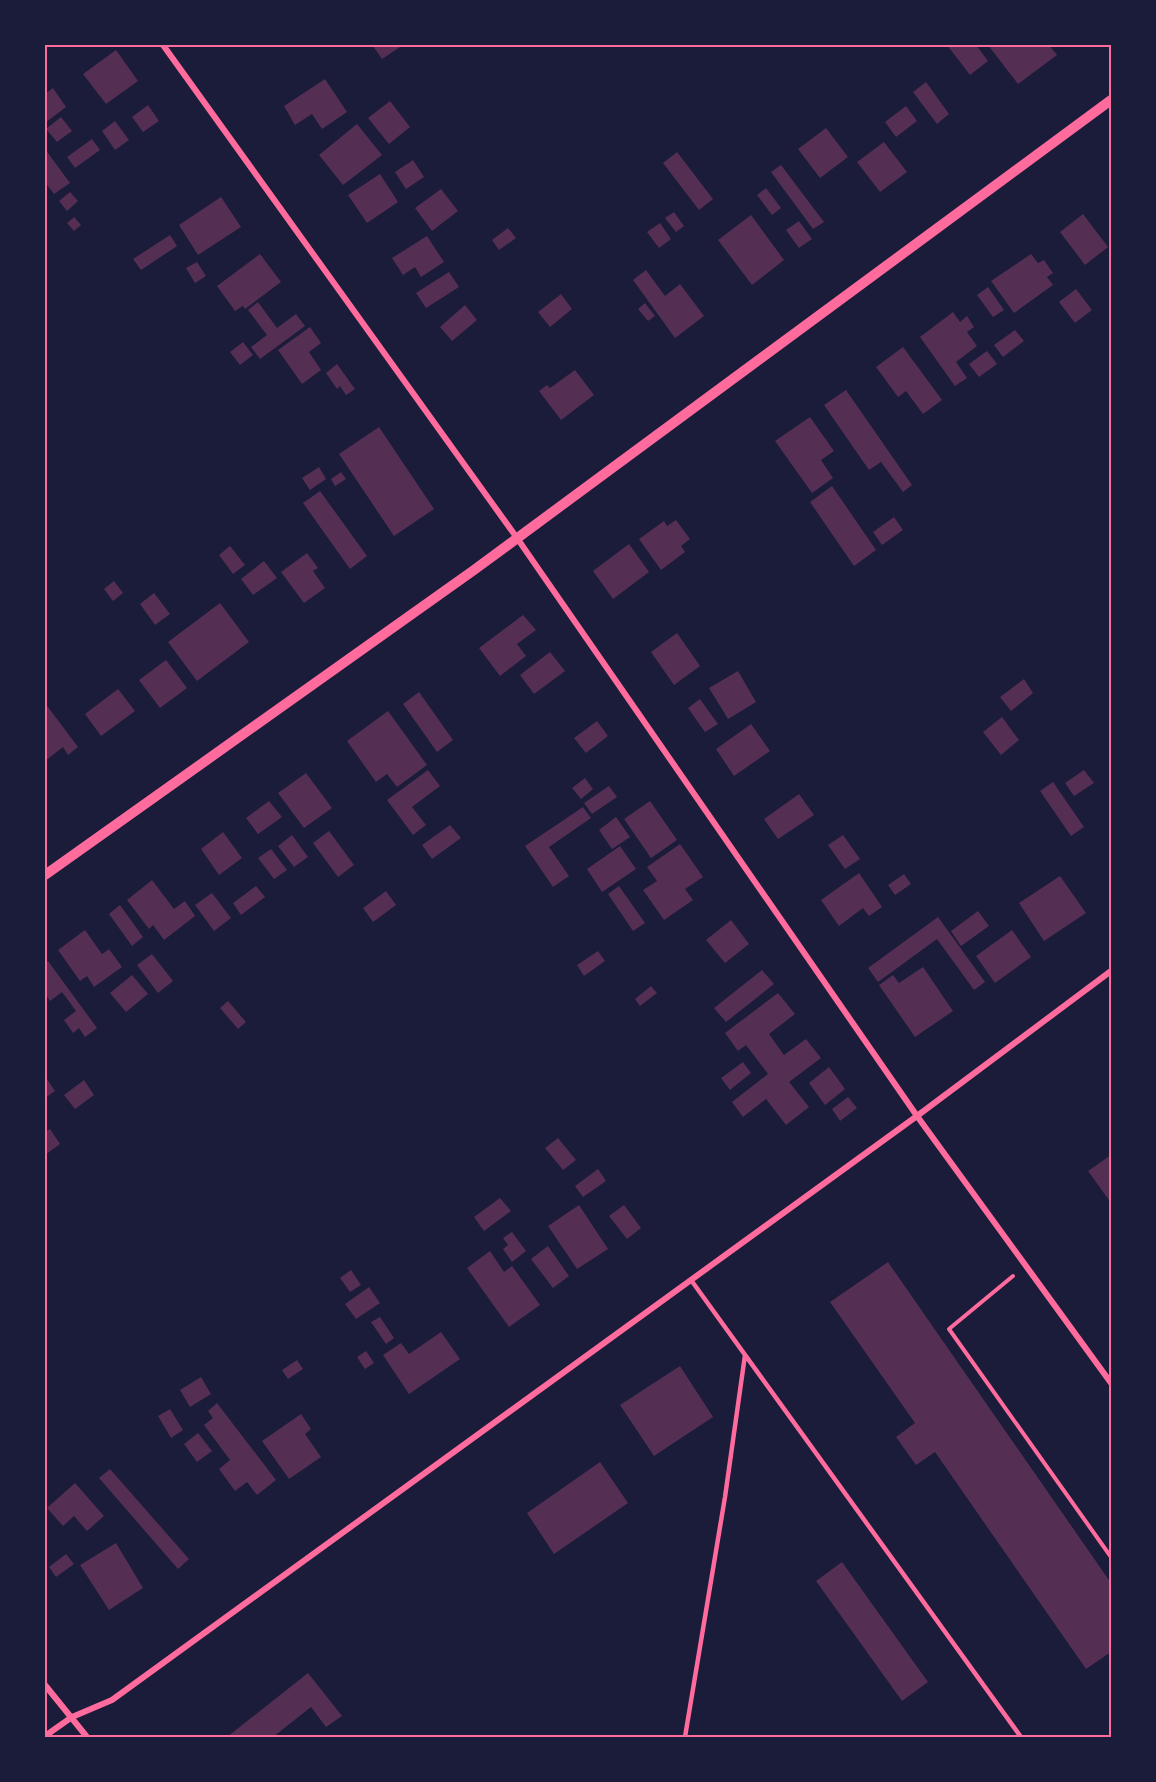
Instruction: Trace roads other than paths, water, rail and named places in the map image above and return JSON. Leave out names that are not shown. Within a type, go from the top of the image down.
[{"type":"street","points":[[163,45],[517,537],[917,1116],[1111,1383]]},
{"type":"street","points":[[45,875],[464,577],[1111,100]]},
{"type":"street","points":[[45,1736],[72,1717],[112,1700],[691,1281],[1111,971]]},
{"type":"street","points":[[45,1685],[87,1737]]},
{"type":"lane","points":[[691,1281],[1021,1737]]},
{"type":"lane","points":[[684,1737],[725,1497],[745,1355]]}]
